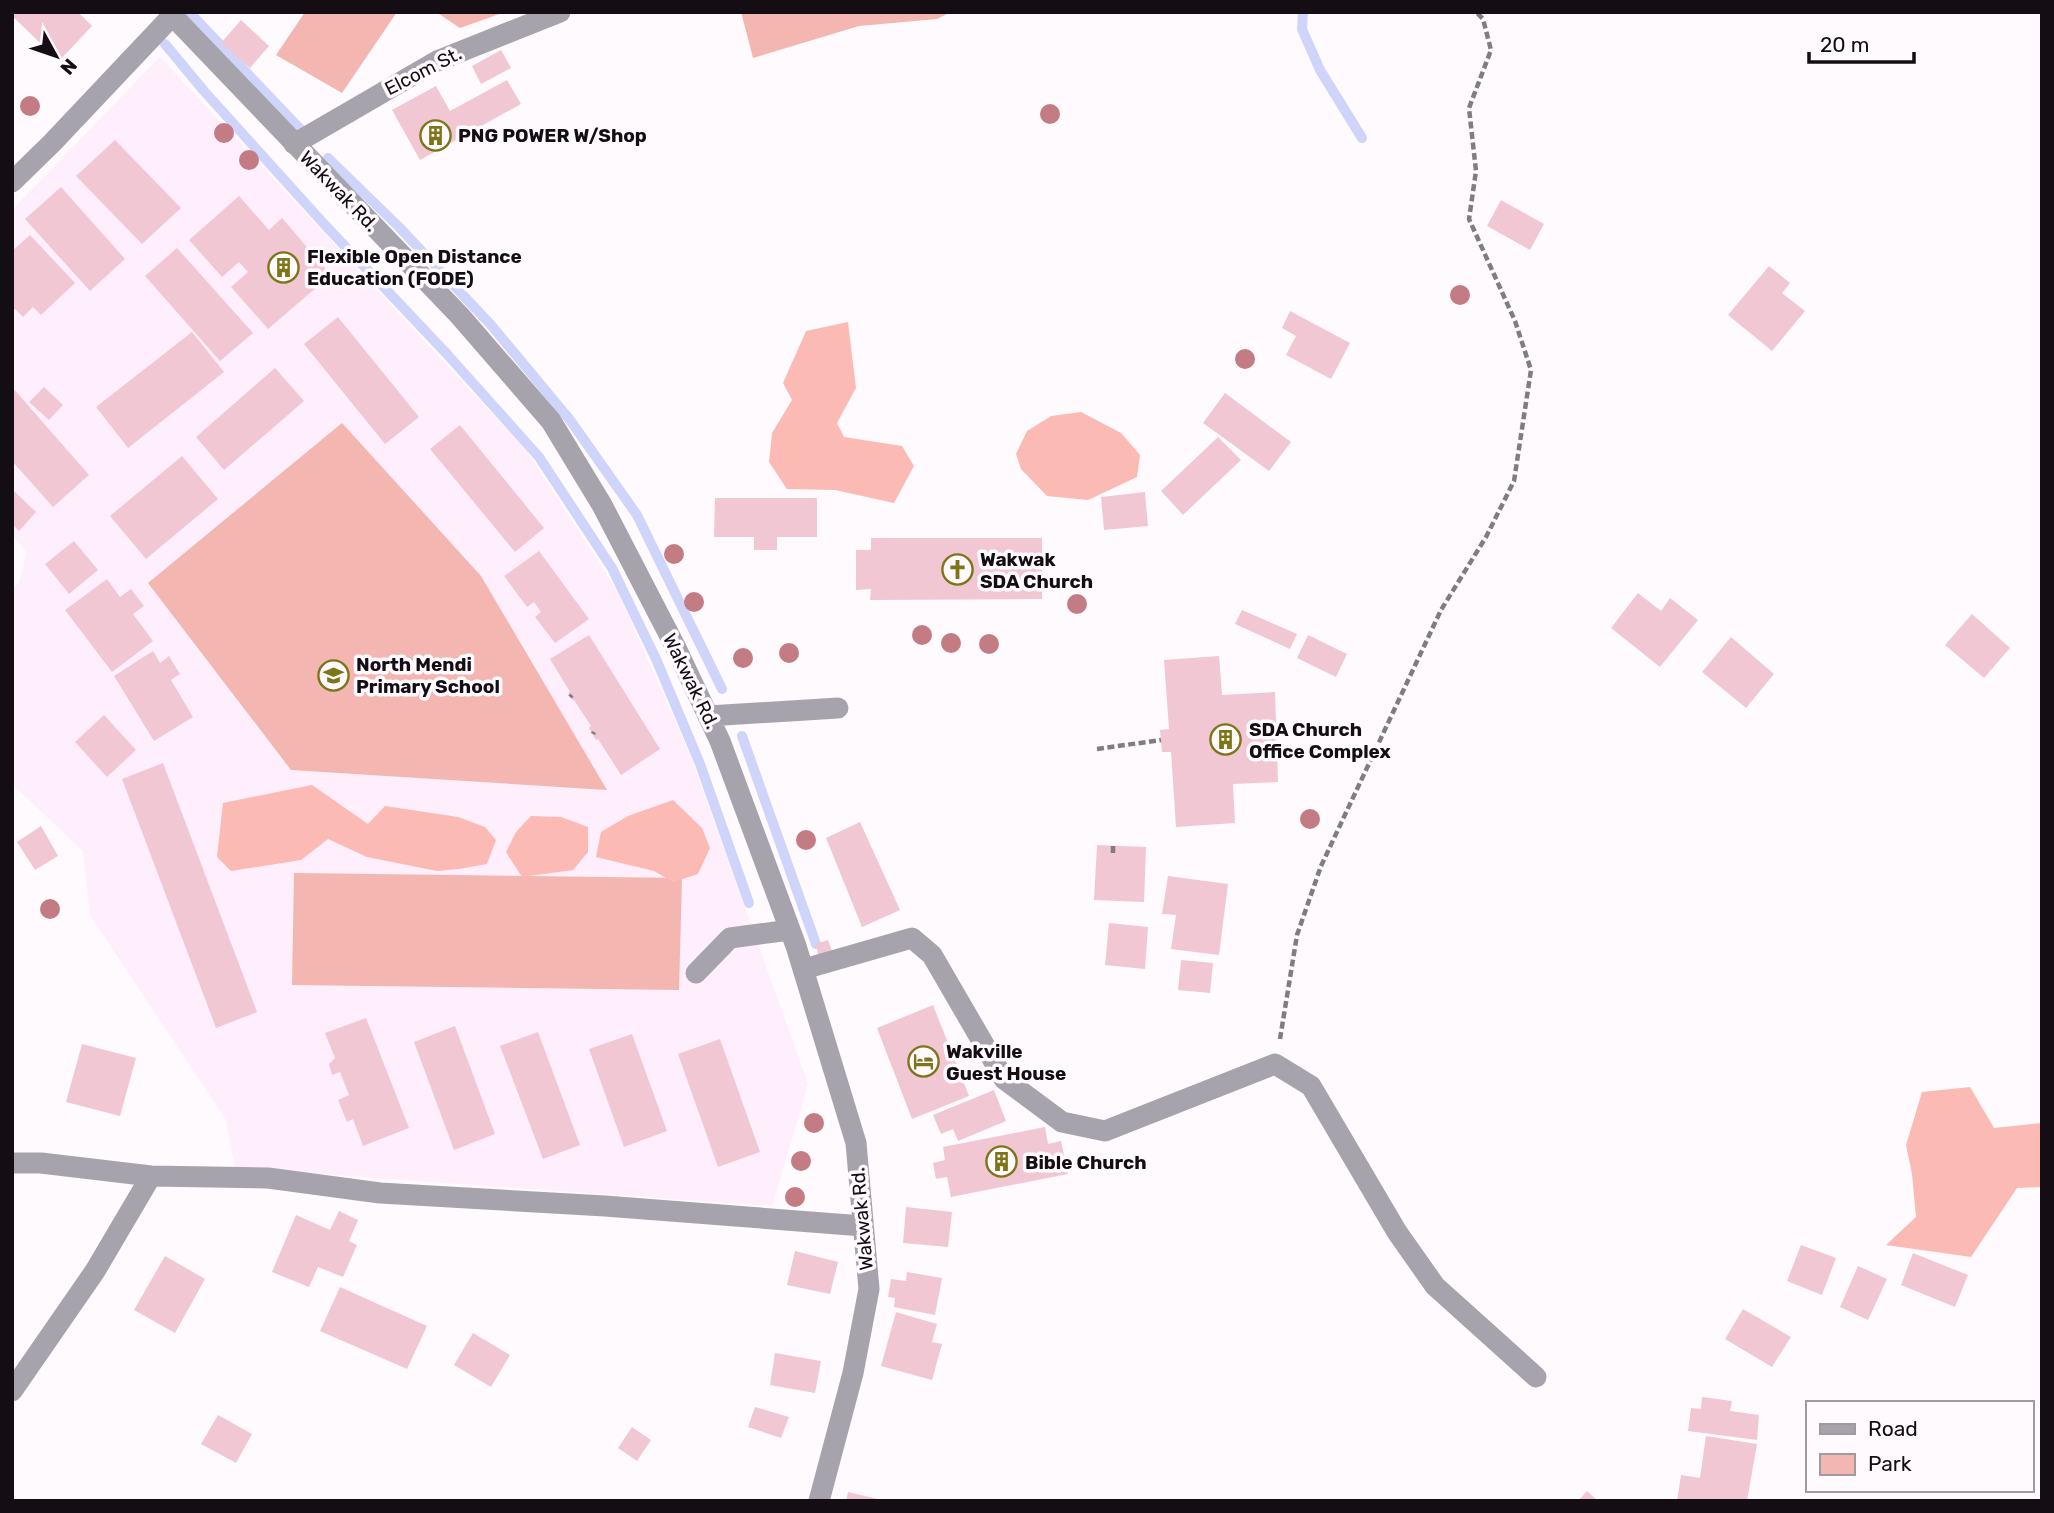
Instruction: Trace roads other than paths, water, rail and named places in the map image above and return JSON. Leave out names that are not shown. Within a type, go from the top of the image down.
[{"type":"street","name":"Elcom St.","points":[[293,144],[437,61],[560,12]]},
{"type":"street","name":"Wakwak Rd.","points":[[170,14],[460,316],[551,421],[602,505],[720,740],[804,970],[856,1143],[869,1289],[853,1373],[819,1501]]},
{"type":"street","points":[[12,182],[61,134],[170,14]]},
{"type":"street","points":[[708,716],[838,708]]},
{"type":"street","points":[[696,973],[730,938],[790,930]]},
{"type":"street","points":[[804,970],[912,938],[932,955],[1004,1079],[1062,1122],[1105,1131],[1275,1064],[1311,1086],[1397,1232],[1435,1286],[1536,1377]]},
{"type":"street","points":[[12,1163],[41,1163],[151,1176],[268,1178],[380,1193],[605,1206],[863,1226]]},
{"type":"street","points":[[12,1391],[95,1271],[151,1176]]},
{"type":"waterway","points":[[189,12],[303,132]]},
{"type":"waterway","points":[[1303,12],[1302,29],[1320,70],[1362,138]]},
{"type":"waterway","points":[[165,44],[325,225],[446,353],[539,457],[612,568],[656,659],[700,764],[749,903]]},
{"type":"waterway","points":[[328,158],[399,227],[491,325],[570,420],[637,515],[722,689]]},
{"type":"waterway","points":[[742,736],[816,944]]},
{"type":"place","name":"PNG POWER W/Shop","points":[[435,135]]},
{"type":"place","name":"Flexible Open Distance Education (FODE)","points":[[284,267]]},
{"type":"place","name":"Wakwak SDA Church","points":[[957,570]]},
{"type":"place","name":"North Mendi Primary School","points":[[333,675]]},
{"type":"place","name":"SDA Church Office Complex","points":[[1226,740]]},
{"type":"place","name":"Wakville Guest House","points":[[923,1062]]},
{"type":"place","name":"Bible Church","points":[[1002,1162]]}]
